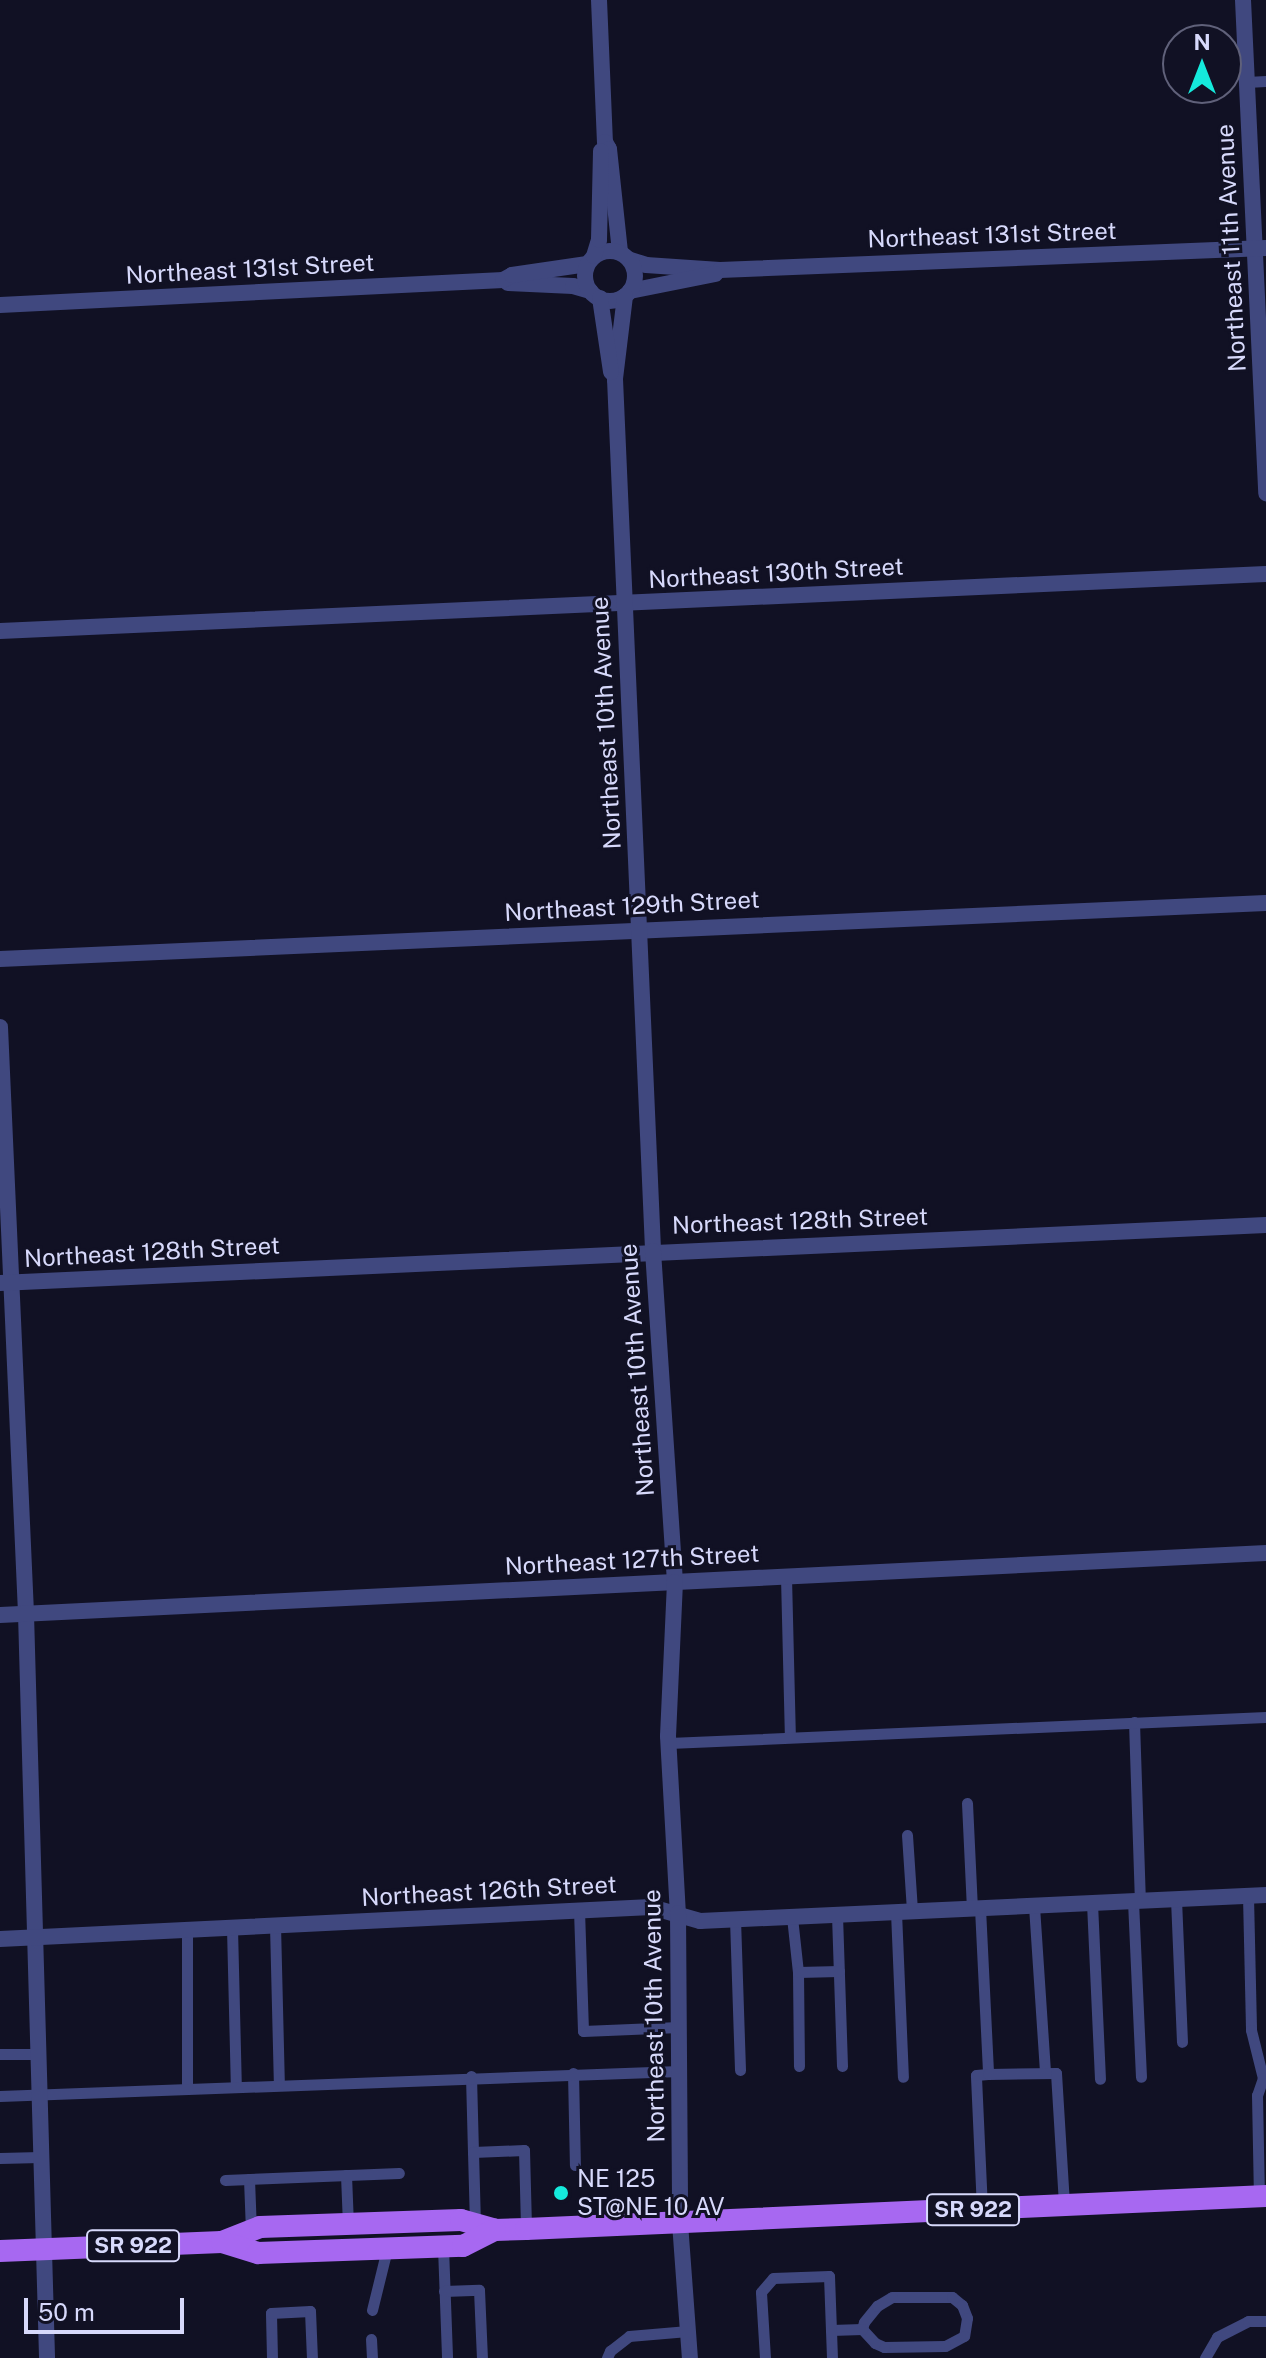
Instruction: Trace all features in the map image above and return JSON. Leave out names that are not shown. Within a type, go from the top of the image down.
[{"type":"main road","name":"SR 922","points":[[222,2242],[251,2230],[348,2224],[461,2220],[485,2227],[526,2229],[1262,2196]]},
{"type":"main road","name":"SR 922","points":[[0,2251],[222,2242],[258,2253],[443,2247],[463,2246],[485,2227]]},
{"type":"street","points":[[599,0],[605,142],[609,149],[625,256],[636,275],[628,294],[617,300],[595,295],[585,280],[599,240],[601,150],[605,142]]},
{"type":"street","name":"Northeast 11th Avenue","points":[[1243,0],[1261,249],[1266,493]]},
{"type":"street","name":"Northeast 131st Street","points":[[625,256],[646,265],[720,270],[1261,249]]},
{"type":"street","points":[[591,260],[609,250],[625,256]]},
{"type":"street","name":"Northeast 131st Street","points":[[0,305],[503,280],[512,275],[591,260]]},
{"type":"street","name":"Northeast 131st Street","points":[[628,294],[713,275],[720,270]]},
{"type":"street","name":"Northeast 131st Street","points":[[503,280],[513,285],[573,286],[595,295]]},
{"type":"street","name":"Northeast 10th Avenue","points":[[628,294],[615,379],[653,1251],[675,1582],[669,1743],[678,1913],[680,2223],[690,2358]]},
{"type":"street","name":"Northeast 10th Avenue","points":[[595,295],[615,379]]},
{"type":"street","name":"Northeast 130th Street","points":[[0,631],[1266,574]]},
{"type":"street","name":"Northeast 129th Street","points":[[0,959],[1266,903]]},
{"type":"street","points":[[0,1027],[6,1283],[26,1614],[47,2358]]},
{"type":"street","name":"Northeast 128th Street","points":[[6,1283],[1266,1225]]},
{"type":"street","name":"Northeast 127th Street","points":[[0,1615],[1266,1553]]},
{"type":"street","name":"Northeast 126th Street","points":[[0,1939],[651,1907],[700,1921],[1266,1895]]},
{"type":"lane","points":[[1247,82],[1266,81]]},
{"type":"lane","points":[[786,1577],[790,1737]]},
{"type":"lane","points":[[669,1743],[1266,1717]]},
{"type":"lane","points":[[1134,1722],[1141,2077]]},
{"type":"lane","points":[[967,1803],[976,1908],[982,2074],[982,2209]]},
{"type":"lane","points":[[903,2077],[907,1835]]},
{"type":"lane","points":[[1248,1896],[1251,2030],[1263,2078],[1257,2095],[1262,2196]]},
{"type":"lane","points":[[1176,1899],[1182,2042]]},
{"type":"lane","points":[[1092,1903],[1100,2079]]},
{"type":"lane","points":[[1034,1906],[1045,2072]]},
{"type":"lane","points":[[579,1910],[583,2031],[679,2027]]},
{"type":"lane","points":[[837,1915],[842,2066]]},
{"type":"lane","points":[[792,1917],[798,1972],[799,2066]]},
{"type":"lane","points":[[735,1919],[740,2070]]},
{"type":"lane","points":[[275,1925],[279,2085]]},
{"type":"lane","points":[[232,1928],[236,2087]]},
{"type":"lane","points":[[187,1930],[187,2089]]},
{"type":"lane","points":[[798,1972],[839,1971]]},
{"type":"lane","points":[[0,2054],[37,2054]]},
{"type":"lane","points":[[0,2096],[471,2076],[680,2071]]},
{"type":"lane","points":[[573,2073],[575,2165]]},
{"type":"lane","points":[[982,2074],[1056,2073],[1064,2205]]},
{"type":"lane","points":[[471,2076],[473,2152],[485,2227]]},
{"type":"lane","points":[[473,2152],[524,2150],[526,2229]]},
{"type":"lane","points":[[0,2158],[40,2157]]},
{"type":"lane","points":[[225,2180],[399,2173]]},
{"type":"lane","points":[[346,2175],[348,2224]]},
{"type":"lane","points":[[249,2179],[251,2230]]},
{"type":"lane","points":[[443,2247],[447,2358]]},
{"type":"lane","points":[[372,2310],[387,2249]]},
{"type":"lane","points":[[765,2358],[761,2292],[773,2278],[829,2276],[832,2358]]},
{"type":"lane","points":[[444,2291],[479,2290],[482,2358]]},
{"type":"lane","points":[[892,2297],[952,2297],[962,2305],[967,2318],[964,2336],[945,2346],[884,2347],[867,2338],[862,2329],[867,2315],[892,2297]]},
{"type":"lane","points":[[272,2358],[271,2313],[310,2311],[312,2358]]},
{"type":"lane","points":[[1205,2358],[1217,2337],[1248,2321],[1266,2321]]},
{"type":"lane","points":[[831,2330],[862,2329]]},
{"type":"lane","points":[[607,2358],[610,2351],[629,2336],[688,2331]]},
{"type":"lane","points":[[371,2339],[372,2358]]},
{"type":"place","name":"NE 125 ST@NE 10 AV","points":[[561,2193]]}]
